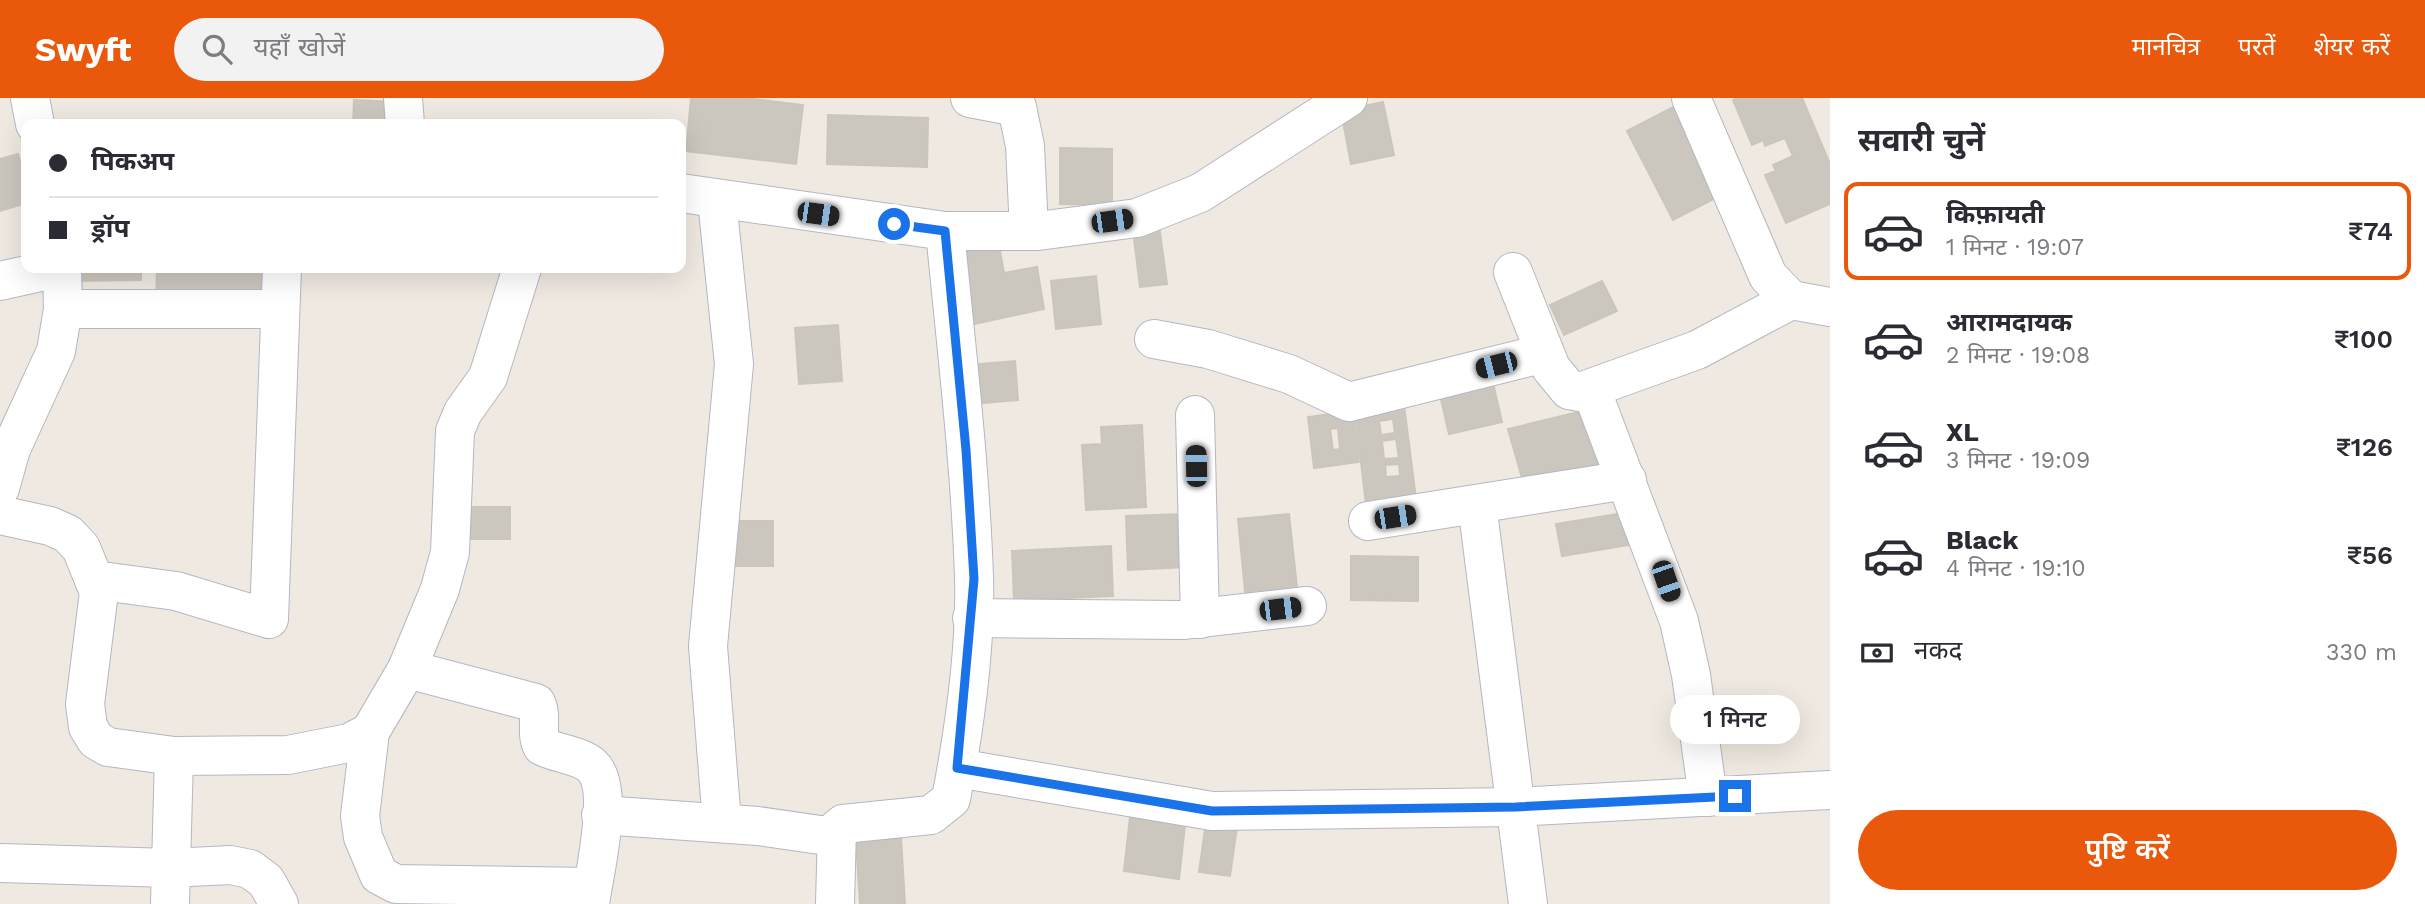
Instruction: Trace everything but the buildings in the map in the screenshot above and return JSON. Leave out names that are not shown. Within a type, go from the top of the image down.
[{"type":"street","points":[[30,98],[34,119]]},
{"type":"street","points":[[403,98],[405,119]]},
{"type":"street","points":[[970,98],[1017,107],[1025,146],[1029,231]]},
{"type":"street","points":[[686,194],[718,201],[945,231],[1029,231],[1137,218],[1200,193],[1348,98]]},
{"type":"street","points":[[1691,98],[1768,276],[1791,300],[1830,307]]},
{"type":"street","points":[[718,201],[734,364],[708,646],[722,823]]},
{"type":"street","points":[[835,904],[834,837],[843,824],[931,815],[951,799],[957,768],[974,579],[966,450],[945,231]]},
{"type":"street","points":[[1513,272],[1545,353],[1560,383],[1569,390],[1580,392],[1698,350],[1791,300]]},
{"type":"street","points":[[0,281],[37,273]]},
{"type":"street","points":[[0,487],[10,449],[56,351],[63,310],[60,273]]},
{"type":"street","points":[[94,580],[176,591],[269,619],[282,273]]},
{"type":"street","points":[[407,668],[536,703],[541,712],[538,737],[542,746],[591,765],[601,778],[601,815],[591,895],[396,884],[379,875],[363,837],[360,817],[370,732],[407,668],[440,589],[450,552],[455,430],[463,412],[488,377],[520,273]]},
{"type":"street","points":[[63,310],[280,309]]},
{"type":"street","points":[[1154,339],[1208,349],[1289,374],[1349,402],[1545,353]]},
{"type":"street","points":[[1591,389],[1679,621],[1691,675],[1708,797]]},
{"type":"street","points":[[1195,415],[1200,619]]},
{"type":"street","points":[[1368,521],[1627,480]]},
{"type":"street","points":[[1477,504],[1528,904]]},
{"type":"street","points":[[0,515],[50,526],[68,534],[82,548],[99,592],[85,704],[88,727],[96,740],[108,747],[173,756],[288,755],[349,744],[370,732]]},
{"type":"street","points":[[972,618],[1200,619],[1307,606]]},
{"type":"street","points":[[171,886],[173,756]]},
{"type":"street","points":[[957,768],[1212,811],[1516,807],[1830,790]]},
{"type":"street","points":[[601,815],[722,823],[834,837]]},
{"type":"street","points":[[0,863],[171,886],[230,865],[250,869],[266,881],[279,904]]},
{"type":"route","points":[[894,224],[945,231],[966,450],[974,579],[965,707],[957,768],[1212,811],[1516,807],[1735,796]]}]
